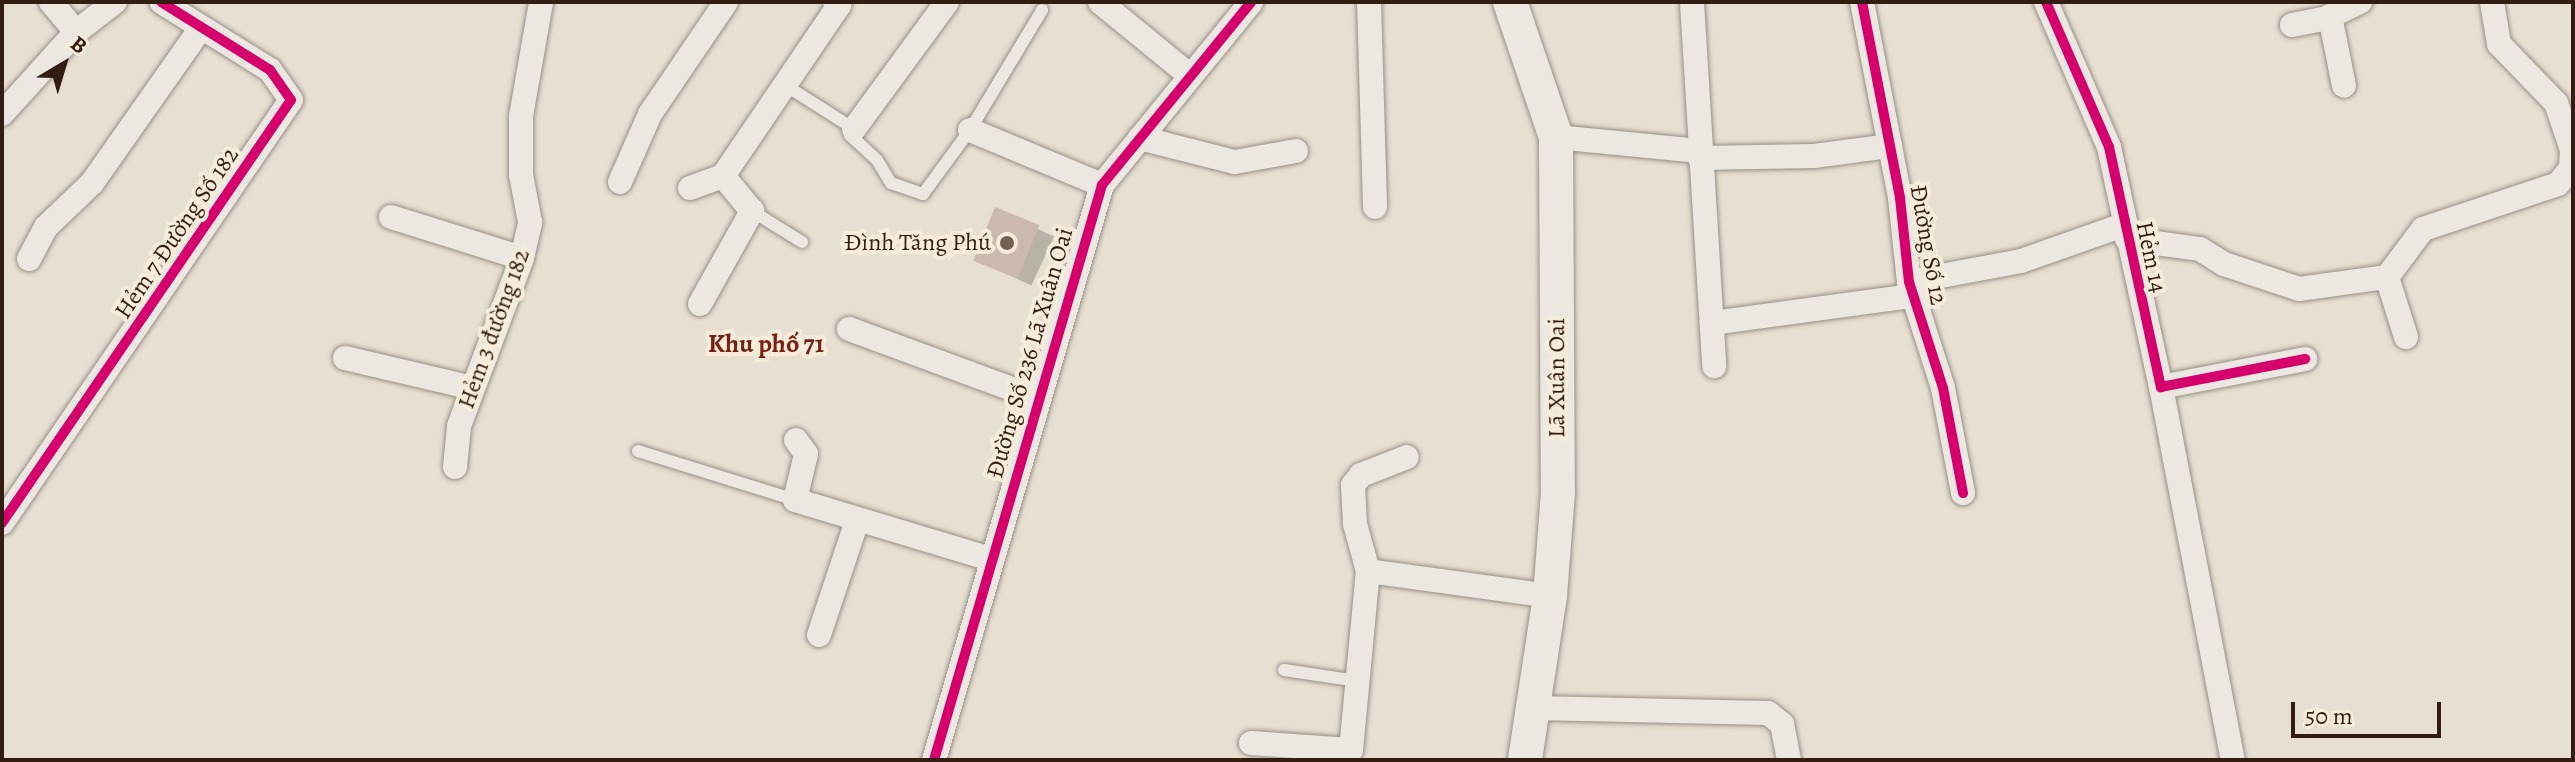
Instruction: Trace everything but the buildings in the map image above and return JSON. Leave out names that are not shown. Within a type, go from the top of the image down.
[{"type":"main road","name":"Lã Xuân Oai","points":[[1510,2],[1556,137],[1558,492],[1550,596],[1525,760]]},
{"type":"street","points":[[51,2],[76,32]]},
{"type":"street","points":[[2,114],[76,32],[115,2]]},
{"type":"street","name":"Hẻm 7 Đường Số 182","points":[[2,523],[291,100],[270,70],[161,2]]},
{"type":"street","name":"Hẻm 3 đường 182","points":[[455,467],[459,426],[522,258],[530,222],[521,175],[521,116],[541,2]]},
{"type":"street","points":[[620,182],[650,114],[726,2]]},
{"type":"street","points":[[854,129],[947,2]]},
{"type":"street","points":[[1101,2],[1188,74]]},
{"type":"street","name":"Đường Số 236 Lã Xuân Oai","points":[[934,760],[1037,398],[1102,185],[1188,74],[1251,2]]},
{"type":"street","points":[[1369,2],[1375,207]]},
{"type":"street","points":[[1692,2],[1714,366]]},
{"type":"street","name":"Đường Số 12","points":[[1862,2],[1890,146],[1911,289],[1943,388],[1963,493]]},
{"type":"street","name":"Hẻm 14","points":[[2046,2],[2109,147],[2161,387],[2233,760]]},
{"type":"street","points":[[2292,25],[2330,16],[2360,2]]},
{"type":"street","points":[[1712,323],[1911,289],[2125,232],[2200,249],[2224,264],[2299,289],[2387,277],[2423,229],[2558,184],[2571,168],[2572,150],[2556,103],[2499,44],[2492,2]]},
{"type":"street","points":[[690,188],[723,176],[838,3]]},
{"type":"street","points":[[2330,16],[2344,86]]},
{"type":"street","points":[[29,259],[46,227],[92,183],[201,28]]},
{"type":"street","points":[[970,130],[1102,185]]},
{"type":"street","points":[[1556,137],[1699,155],[1814,156],[1890,146]]},
{"type":"street","points":[[1140,138],[1235,162],[1296,151]]},
{"type":"street","points":[[700,304],[752,211],[723,176]]},
{"type":"street","points":[[391,217],[522,258]]},
{"type":"street","points":[[2387,277],[2406,337]]},
{"type":"street","points":[[849,329],[1037,398]]},
{"type":"street","points":[[345,358],[473,388]]},
{"type":"street","points":[[2161,387],[2305,359]]},
{"type":"street","points":[[796,440],[806,454],[795,500],[991,559]]},
{"type":"street","points":[[1251,743],[1350,755],[1368,571],[1355,524],[1353,485],[1361,475],[1407,457]]},
{"type":"street","points":[[819,635],[857,521]]},
{"type":"street","points":[[1368,571],[1550,596]]},
{"type":"street","points":[[1534,708],[1766,712],[1782,724],[1789,760]]},
{"type":"lane","points":[[785,85],[854,129],[850,135],[877,160],[891,183],[923,194],[970,130],[1042,10]]},
{"type":"lane","points":[[752,211],[802,242]]},
{"type":"lane","points":[[638,451],[795,500]]},
{"type":"lane","points":[[1284,670],[1358,681]]},
{"type":"cycle path","points":[[2,523],[291,100],[270,70],[161,2]]},
{"type":"cycle path","points":[[934,760],[1102,185],[1251,2]]},
{"type":"cycle path","points":[[1862,2],[1900,198],[1909,282],[1943,388],[1963,493]]},
{"type":"cycle path","points":[[2046,2],[2109,147],[2161,387],[2305,359]]},
{"type":"place","name":"Đình Tăng Phú","points":[[1007,243]]},
{"type":"district","name":"Khu phố 71","points":[[766,344]]}]
